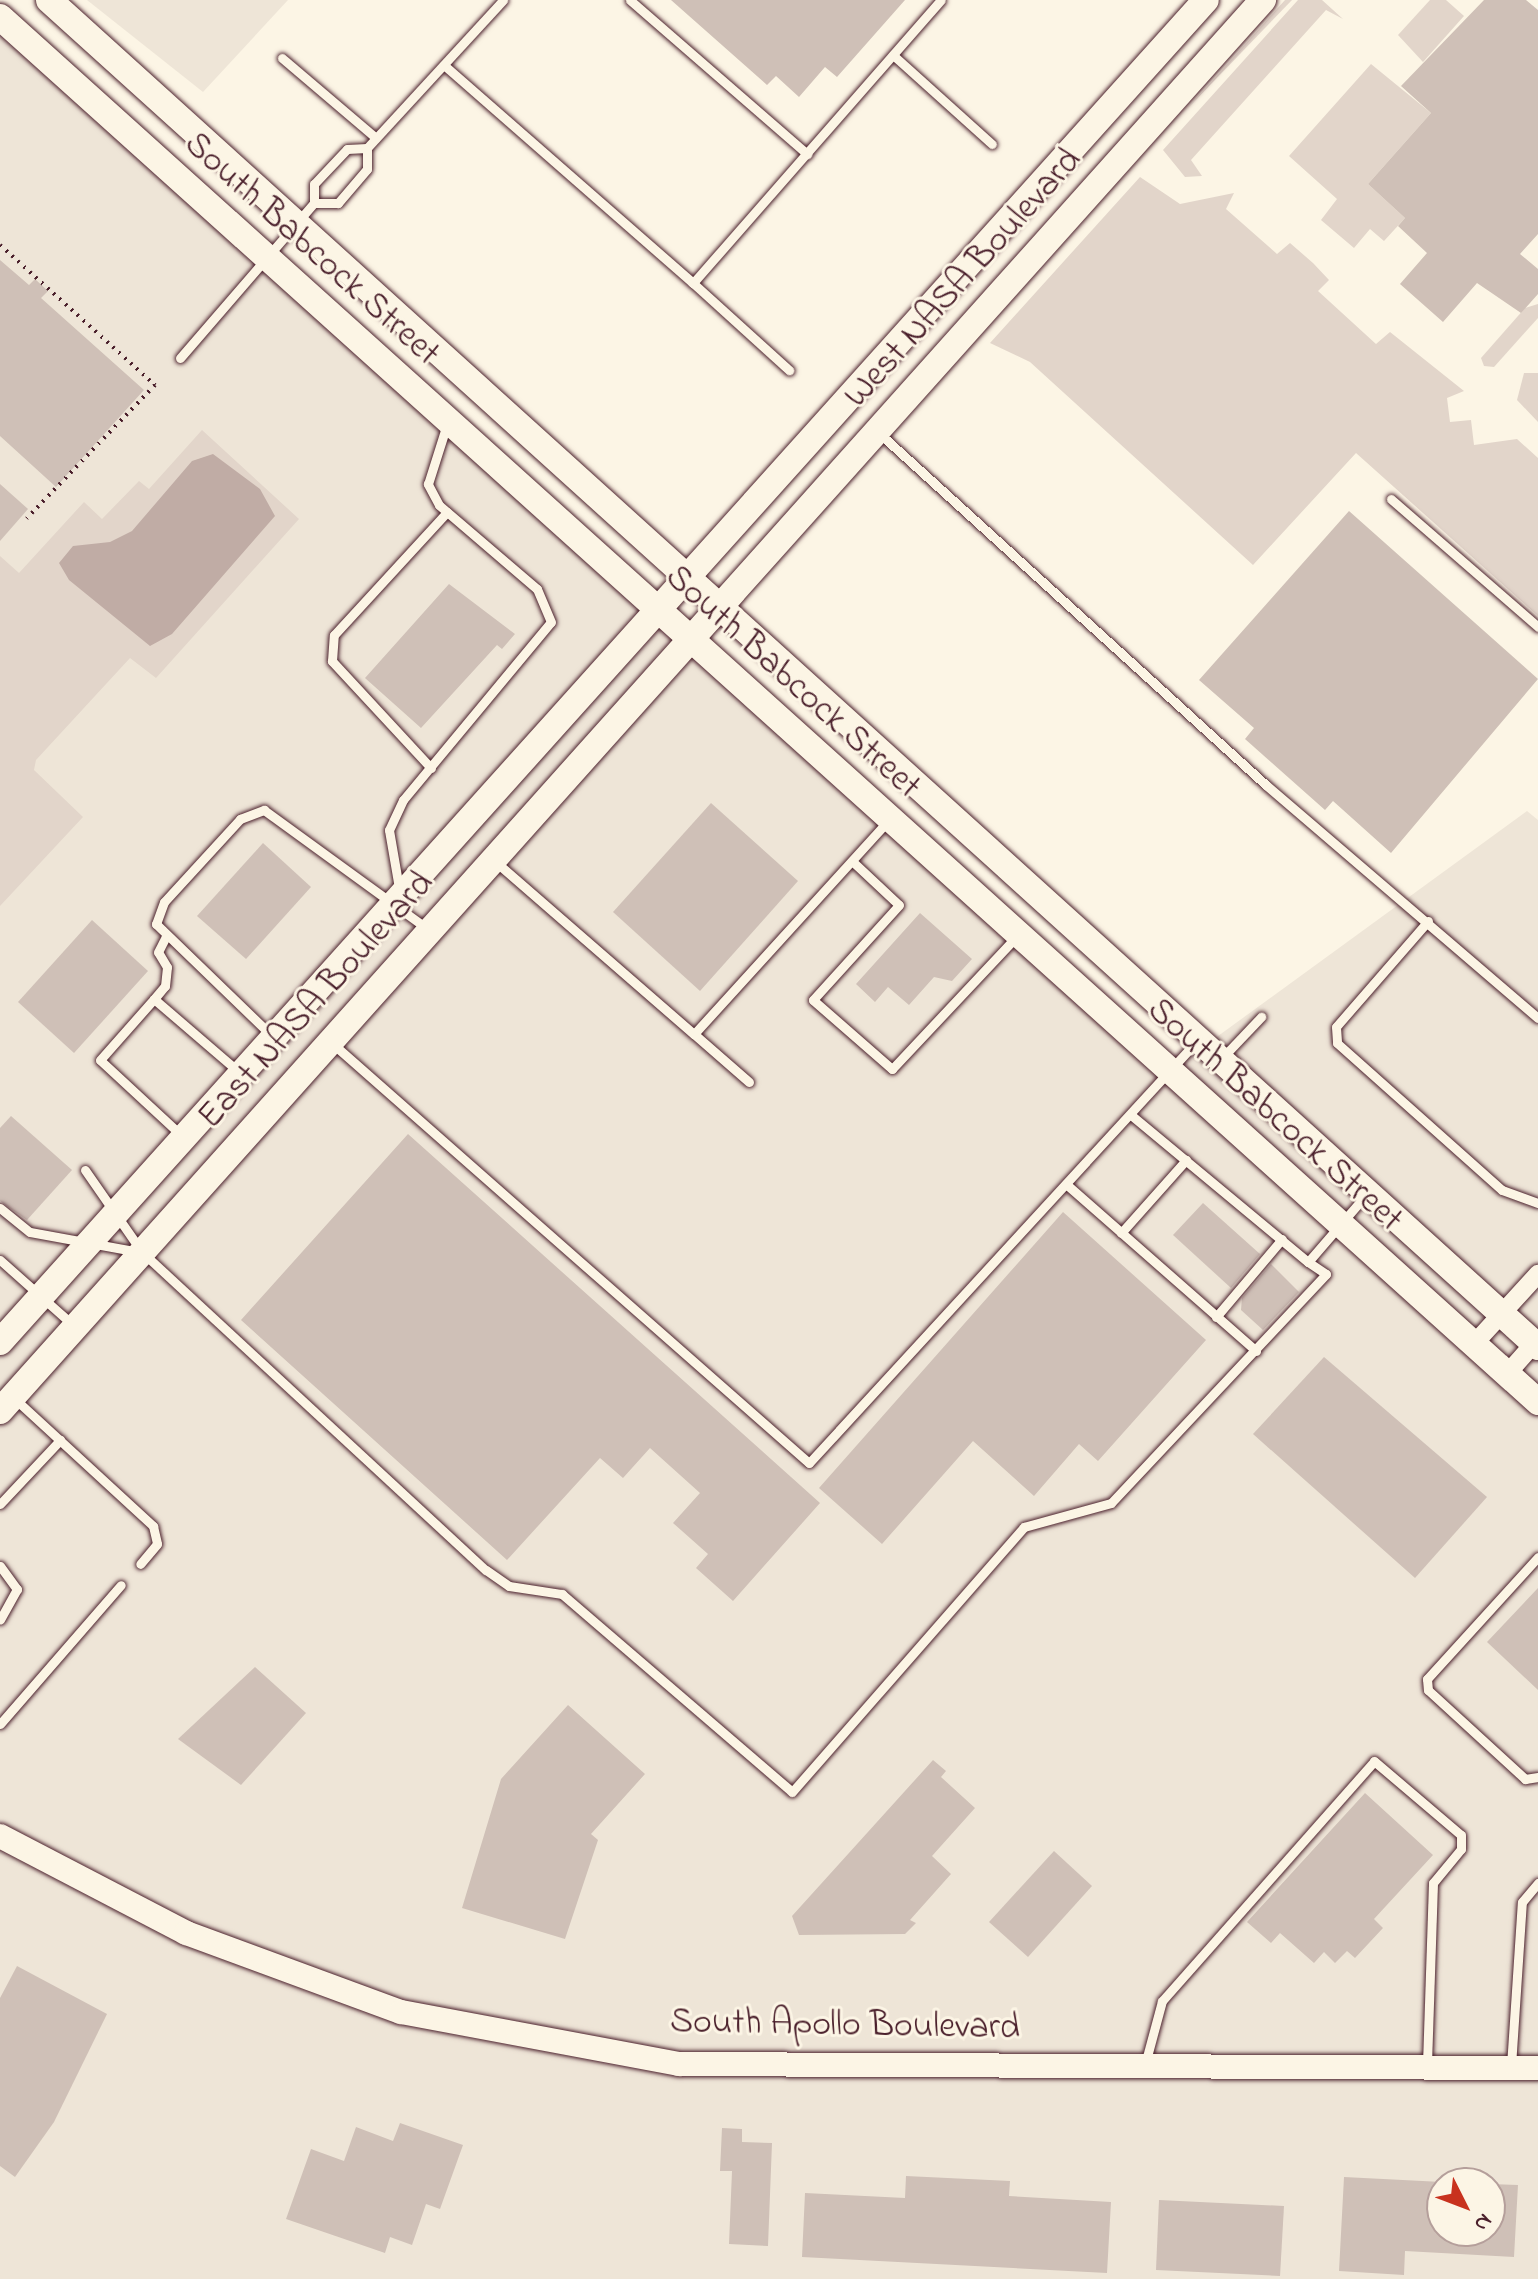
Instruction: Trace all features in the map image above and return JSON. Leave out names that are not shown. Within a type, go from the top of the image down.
[{"type":"main road","name":"South Babcock Street","points":[[49,0],[1502,1315],[1537,1343]]},
{"type":"main road","name":"West NASA Boulevard","points":[[688,578],[1206,0]]},
{"type":"main road","name":"West NASA Boulevard","points":[[718,606],[1263,0]]},
{"type":"main road","name":"South Babcock Street","points":[[0,17],[448,424],[1538,1402]]},
{"type":"main road","name":"East NASA Boulevard","points":[[0,1342],[688,578]]},
{"type":"main road","points":[[689,639],[718,606]]},
{"type":"main road","name":"East NASA Boulevard","points":[[6,1404],[689,639]]},
{"type":"street","points":[[1474,1344],[1538,1274]]},
{"type":"street","points":[[1507,1374],[1537,1343]]},
{"type":"street","name":"South Apollo Boulevard","points":[[0,1836],[186,1933],[401,2012],[679,2064],[1538,2068]]},
{"type":"lane","points":[[314,203],[338,203],[367,169],[367,148],[503,0]]},
{"type":"lane","points":[[630,0],[807,154]]},
{"type":"lane","points":[[693,283],[941,0]]},
{"type":"lane","points":[[893,55],[992,144]]},
{"type":"lane","points":[[282,58],[376,138]]},
{"type":"lane","points":[[444,65],[789,370]]},
{"type":"lane","points":[[180,358],[314,203],[314,184],[347,149],[367,148]]},
{"type":"lane","points":[[396,903],[401,875],[389,830],[431,768],[551,622],[537,589],[447,512],[428,484],[448,424]]},
{"type":"lane","points":[[876,430],[1266,785],[1538,1018]]},
{"type":"lane","points":[[1391,499],[1538,627]]},
{"type":"lane","points":[[431,768],[340,678],[332,661],[334,635],[447,512]]},
{"type":"lane","points":[[274,1037],[165,938],[156,924],[164,902],[240,819],[264,810],[375,897],[396,903],[429,930]]},
{"type":"lane","points":[[694,1034],[890,819]]},
{"type":"lane","points":[[492,859],[749,1082]]},
{"type":"lane","points":[[852,861],[899,905],[813,1000],[892,1069],[1018,934]]},
{"type":"lane","points":[[1428,921],[1336,1027],[1337,1043],[1502,1190],[1538,1203]]},
{"type":"lane","points":[[165,938],[158,952],[167,967],[165,986],[100,1060],[184,1137]]},
{"type":"lane","points":[[154,999],[241,1074]]},
{"type":"lane","points":[[1220,1060],[1261,1017]]},
{"type":"lane","points":[[330,1041],[809,1463],[1198,1040]]},
{"type":"lane","points":[[85,1170],[118,1211],[142,1252],[486,1570],[509,1586],[572,1601],[792,1792],[1024,1527],[1111,1503],[1326,1274],[1131,1115]]},
{"type":"lane","points":[[1121,1233],[1186,1160]]},
{"type":"lane","points":[[1066,1184],[1256,1351]]},
{"type":"lane","points":[[1308,1262],[1367,1193]]},
{"type":"lane","points":[[0,1208],[30,1232],[86,1246],[142,1252]]},
{"type":"lane","points":[[1216,1317],[1282,1239]]},
{"type":"lane","points":[[0,1260],[75,1327]]},
{"type":"lane","points":[[6,1404],[60,1440],[153,1526],[157,1544],[140,1564]]},
{"type":"lane","points":[[0,1504],[60,1440]]},
{"type":"lane","points":[[1537,1778],[1525,1779],[1428,1690],[1427,1679],[1538,1557]]},
{"type":"lane","points":[[0,1566],[17,1589],[0,1620]]},
{"type":"lane","points":[[1,1719],[121,1585]]},
{"type":"lane","points":[[1145,2066],[1162,2001],[1374,1761],[1461,1835],[1461,1849],[1433,1883],[1426,2068]]},
{"type":"lane","points":[[1511,2068],[1522,1902],[1538,1883]]},
{"type":"path","points":[[0,245],[155,385],[27,518]]},
{"type":"shaded area","points":[[87,0],[288,0],[203,92]]},
{"type":"shaded area","points":[[1285,0],[1292,0],[1187,109]]},
{"type":"shaded area","points":[[1298,0],[1322,0],[1343,19],[1326,10],[1191,160],[1202,176],[1185,177],[1163,150]]},
{"type":"shaded area","points":[[1430,0],[1446,0],[1464,16],[1423,62],[1398,35]]},
{"type":"shaded area","points":[[0,17],[1170,1071],[1527,811],[1538,820],[1538,2279],[0,2279]]},
{"type":"shaded area","points":[[1371,64],[1431,113],[1368,184],[1405,218],[1384,241],[1370,229],[1354,248],[1321,220],[1337,199],[1289,156]]},
{"type":"shaded area","points":[[1140,177],[1180,204],[1234,193],[1226,209],[1277,254],[1290,243],[1313,263],[1329,280],[1318,291],[1376,344],[1390,332],[1464,391],[1447,398],[1450,422],[1471,420],[1474,445],[1517,439],[1538,458],[1538,616],[1356,453],[1253,565],[1030,362],[990,343]]},
{"type":"shaded area","points":[[1538,304],[1538,318],[1494,367],[1484,366],[1481,358],[1525,308]]},
{"type":"shaded area","points":[[1524,373],[1538,373],[1538,422],[1517,400]]},
{"type":"shaded area","points":[[202,430],[299,519],[156,678],[130,658],[36,760],[34,770],[83,817],[0,906],[0,556],[19,573],[84,502],[102,519],[139,481],[149,489]]},
{"type":"shaded area","points":[[213,454],[260,489],[275,516],[172,634],[150,646],[69,580],[59,563],[73,546],[110,542],[132,531],[192,461]]},
{"type":"building","points":[[671,0],[905,0],[837,77],[825,67],[799,97],[776,76],[767,85]]},
{"type":"building","points":[[1484,0],[1526,0],[1538,10],[1538,234],[1520,254],[1538,269],[1538,294],[1521,313],[1477,283],[1443,322],[1400,284],[1427,253],[1398,226],[1405,218],[1368,184],[1431,113],[1401,86]]},
{"type":"building","points":[[0,260],[29,285],[35,279],[48,291],[41,298],[144,390],[56,487],[0,436]]},
{"type":"building","points":[[0,484],[28,509],[0,541]]},
{"type":"building","points":[[1349,511],[1538,679],[1391,853],[1333,801],[1325,810],[1245,739],[1254,728],[1199,680]]},
{"type":"building","points":[[449,584],[515,634],[502,649],[497,645],[421,728],[365,678]]},
{"type":"building","points":[[711,803],[798,881],[700,991],[613,912]]},
{"type":"building","points":[[263,843],[311,887],[246,959],[197,916]]},
{"type":"building","points":[[920,913],[972,959],[952,981],[934,977],[909,1005],[888,987],[875,1002],[856,984]]},
{"type":"building","points":[[92,920],[148,971],[74,1053],[18,1002]]},
{"type":"building","points":[[11,1116],[72,1170],[27,1220],[0,1201],[0,1128]]},
{"type":"building","points":[[408,1134],[820,1503],[733,1601],[696,1568],[708,1554],[673,1523],[700,1493],[650,1448],[623,1478],[600,1458],[507,1560],[241,1320]]},
{"type":"building","points":[[1203,1203],[1260,1254],[1231,1288],[1173,1235]]},
{"type":"building","points":[[1063,1212],[1206,1340],[1098,1461],[1079,1444],[1034,1496],[973,1441],[882,1544],[819,1488]]},
{"type":"building","points":[[1271,1264],[1299,1292],[1263,1330],[1241,1310],[1242,1298]]},
{"type":"building","points":[[1324,1357],[1487,1497],[1415,1578],[1253,1434]]},
{"type":"building","points":[[1538,1588],[1538,1690],[1487,1642]]},
{"type":"building","points":[[255,1667],[306,1713],[241,1785],[178,1739]]},
{"type":"building","points":[[568,1705],[645,1774],[591,1834],[598,1840],[565,1939],[462,1908],[501,1779]]},
{"type":"building","points":[[933,1760],[946,1771],[941,1777],[975,1808],[932,1856],[951,1874],[910,1920],[916,1923],[905,1934],[799,1935],[792,1916]]},
{"type":"building","points":[[1365,1793],[1433,1855],[1374,1919],[1383,1928],[1355,1958],[1347,1951],[1335,1963],[1324,1952],[1314,1963],[1280,1933],[1271,1943],[1247,1922]]},
{"type":"building","points":[[1054,1851],[1092,1886],[1028,1957],[989,1922]]},
{"type":"building","points":[[17,1966],[107,2014],[54,2122],[15,2177],[0,2166],[0,1998]]},
{"type":"building","points":[[400,2123],[463,2145],[440,2209],[426,2204],[412,2245],[390,2237],[385,2253],[286,2219],[311,2149],[344,2161],[356,2127],[393,2141]]},
{"type":"building","points":[[722,2128],[742,2129],[742,2142],[772,2143],[768,2246],[729,2244],[732,2171],[720,2171]]},
{"type":"building","points":[[906,2176],[1010,2181],[1009,2196],[1111,2202],[1107,2273],[802,2257],[805,2193],[905,2198]]},
{"type":"building","points":[[1344,2177],[1426,2181],[1426,2247],[1506,2247],[1506,2185],[1518,2185],[1514,2257],[1405,2251],[1404,2275],[1339,2271]]},
{"type":"building","points":[[1159,2200],[1284,2206],[1280,2276],[1156,2270]]}]
